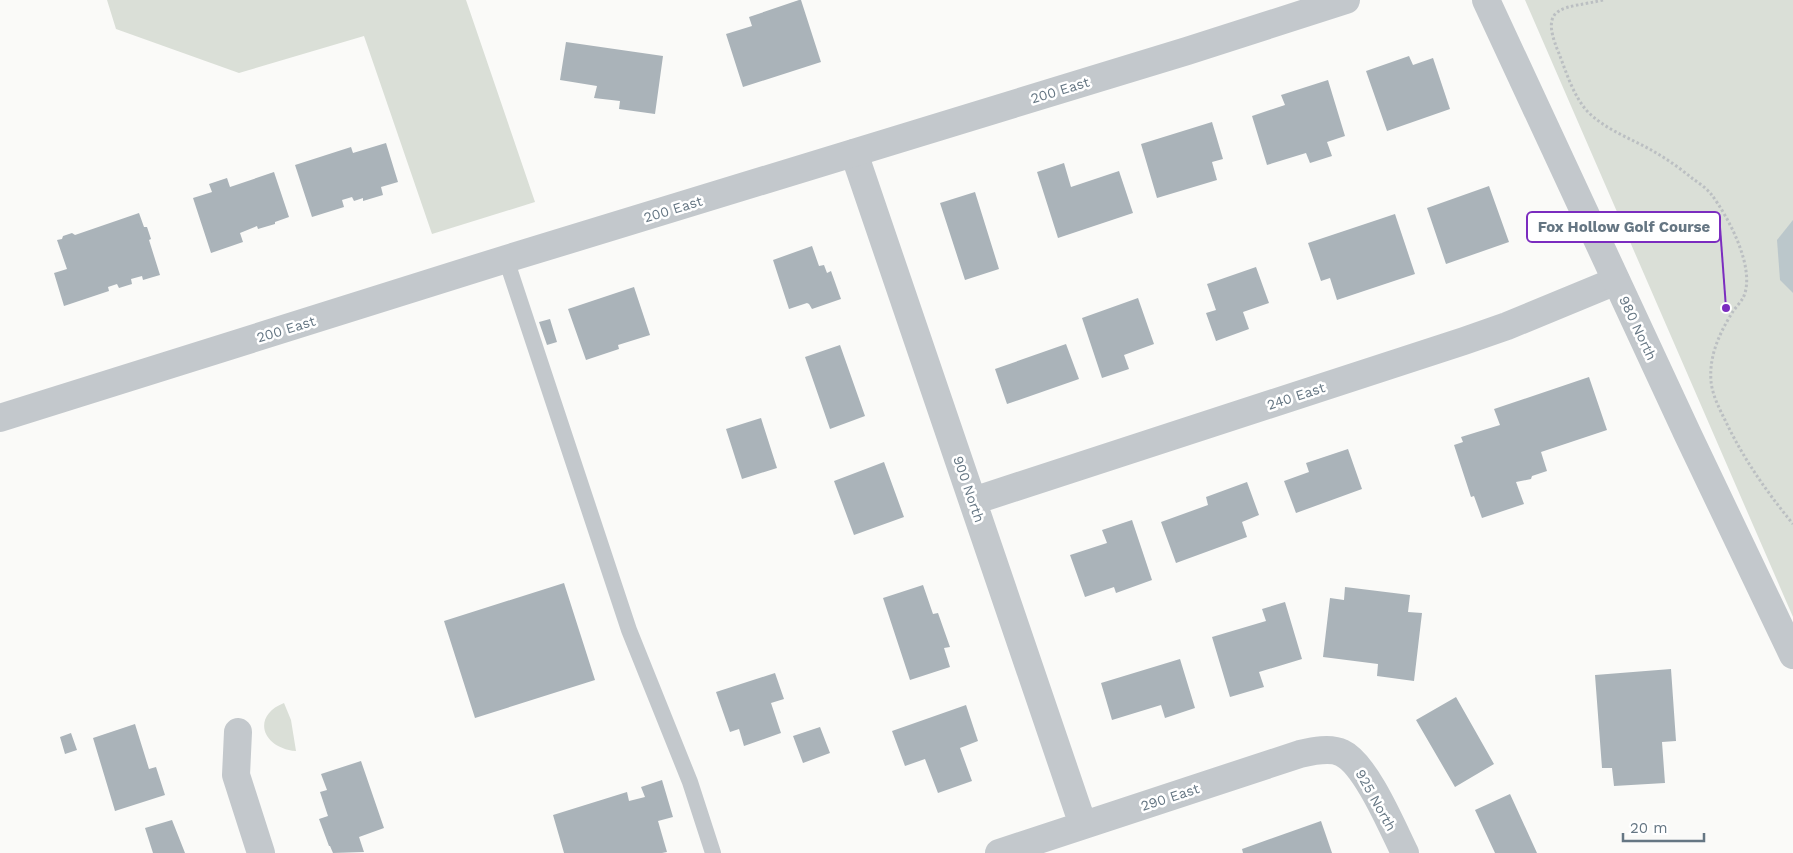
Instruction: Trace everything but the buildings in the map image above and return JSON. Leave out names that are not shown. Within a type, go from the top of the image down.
[{"type":"street","name":"200 East","points":[[0,418],[1346,0]]},
{"type":"street","name":"980 North","points":[[1486,0],[1616,281],[1793,655]]},
{"type":"street","name":"900 North","points":[[854,153],[1083,825]]},
{"type":"street","name":"240 East","points":[[973,501],[1464,341],[1507,326],[1616,281]]},
{"type":"street","points":[[238,732],[236,775],[261,853]]},
{"type":"street","name":"290 East","points":[[999,853],[1300,754],[1320,750],[1342,752]]},
{"type":"street","name":"925 North","points":[[1342,752],[1357,765],[1370,784],[1405,853]]},
{"type":"lane","points":[[506,260],[629,630],[690,782],[712,853]]},
{"type":"path","points":[[1603,0],[1554,13],[1551,19],[1551,29],[1556,47],[1574,92],[1588,111],[1600,122],[1654,151],[1684,171],[1710,192],[1730,226],[1744,256],[1747,280],[1744,297],[1718,336],[1712,361],[1711,382],[1719,407],[1747,462],[1793,524]]},
{"type":"shaded area","points":[[107,0],[466,0],[535,202],[432,234],[364,36],[239,73],[116,29]]},
{"type":"shaded area","points":[[1525,0],[1793,0],[1793,617]]},
{"type":"shaded area","points":[[1793,220],[1793,293],[1780,280],[1777,240]]},
{"type":"shaded area","points":[[284,703],[291,720],[296,751],[284,749],[275,744],[265,731],[264,723],[267,716]]},
{"type":"place","name":"Fox Hollow Golf Course","points":[[1726,308]]}]
